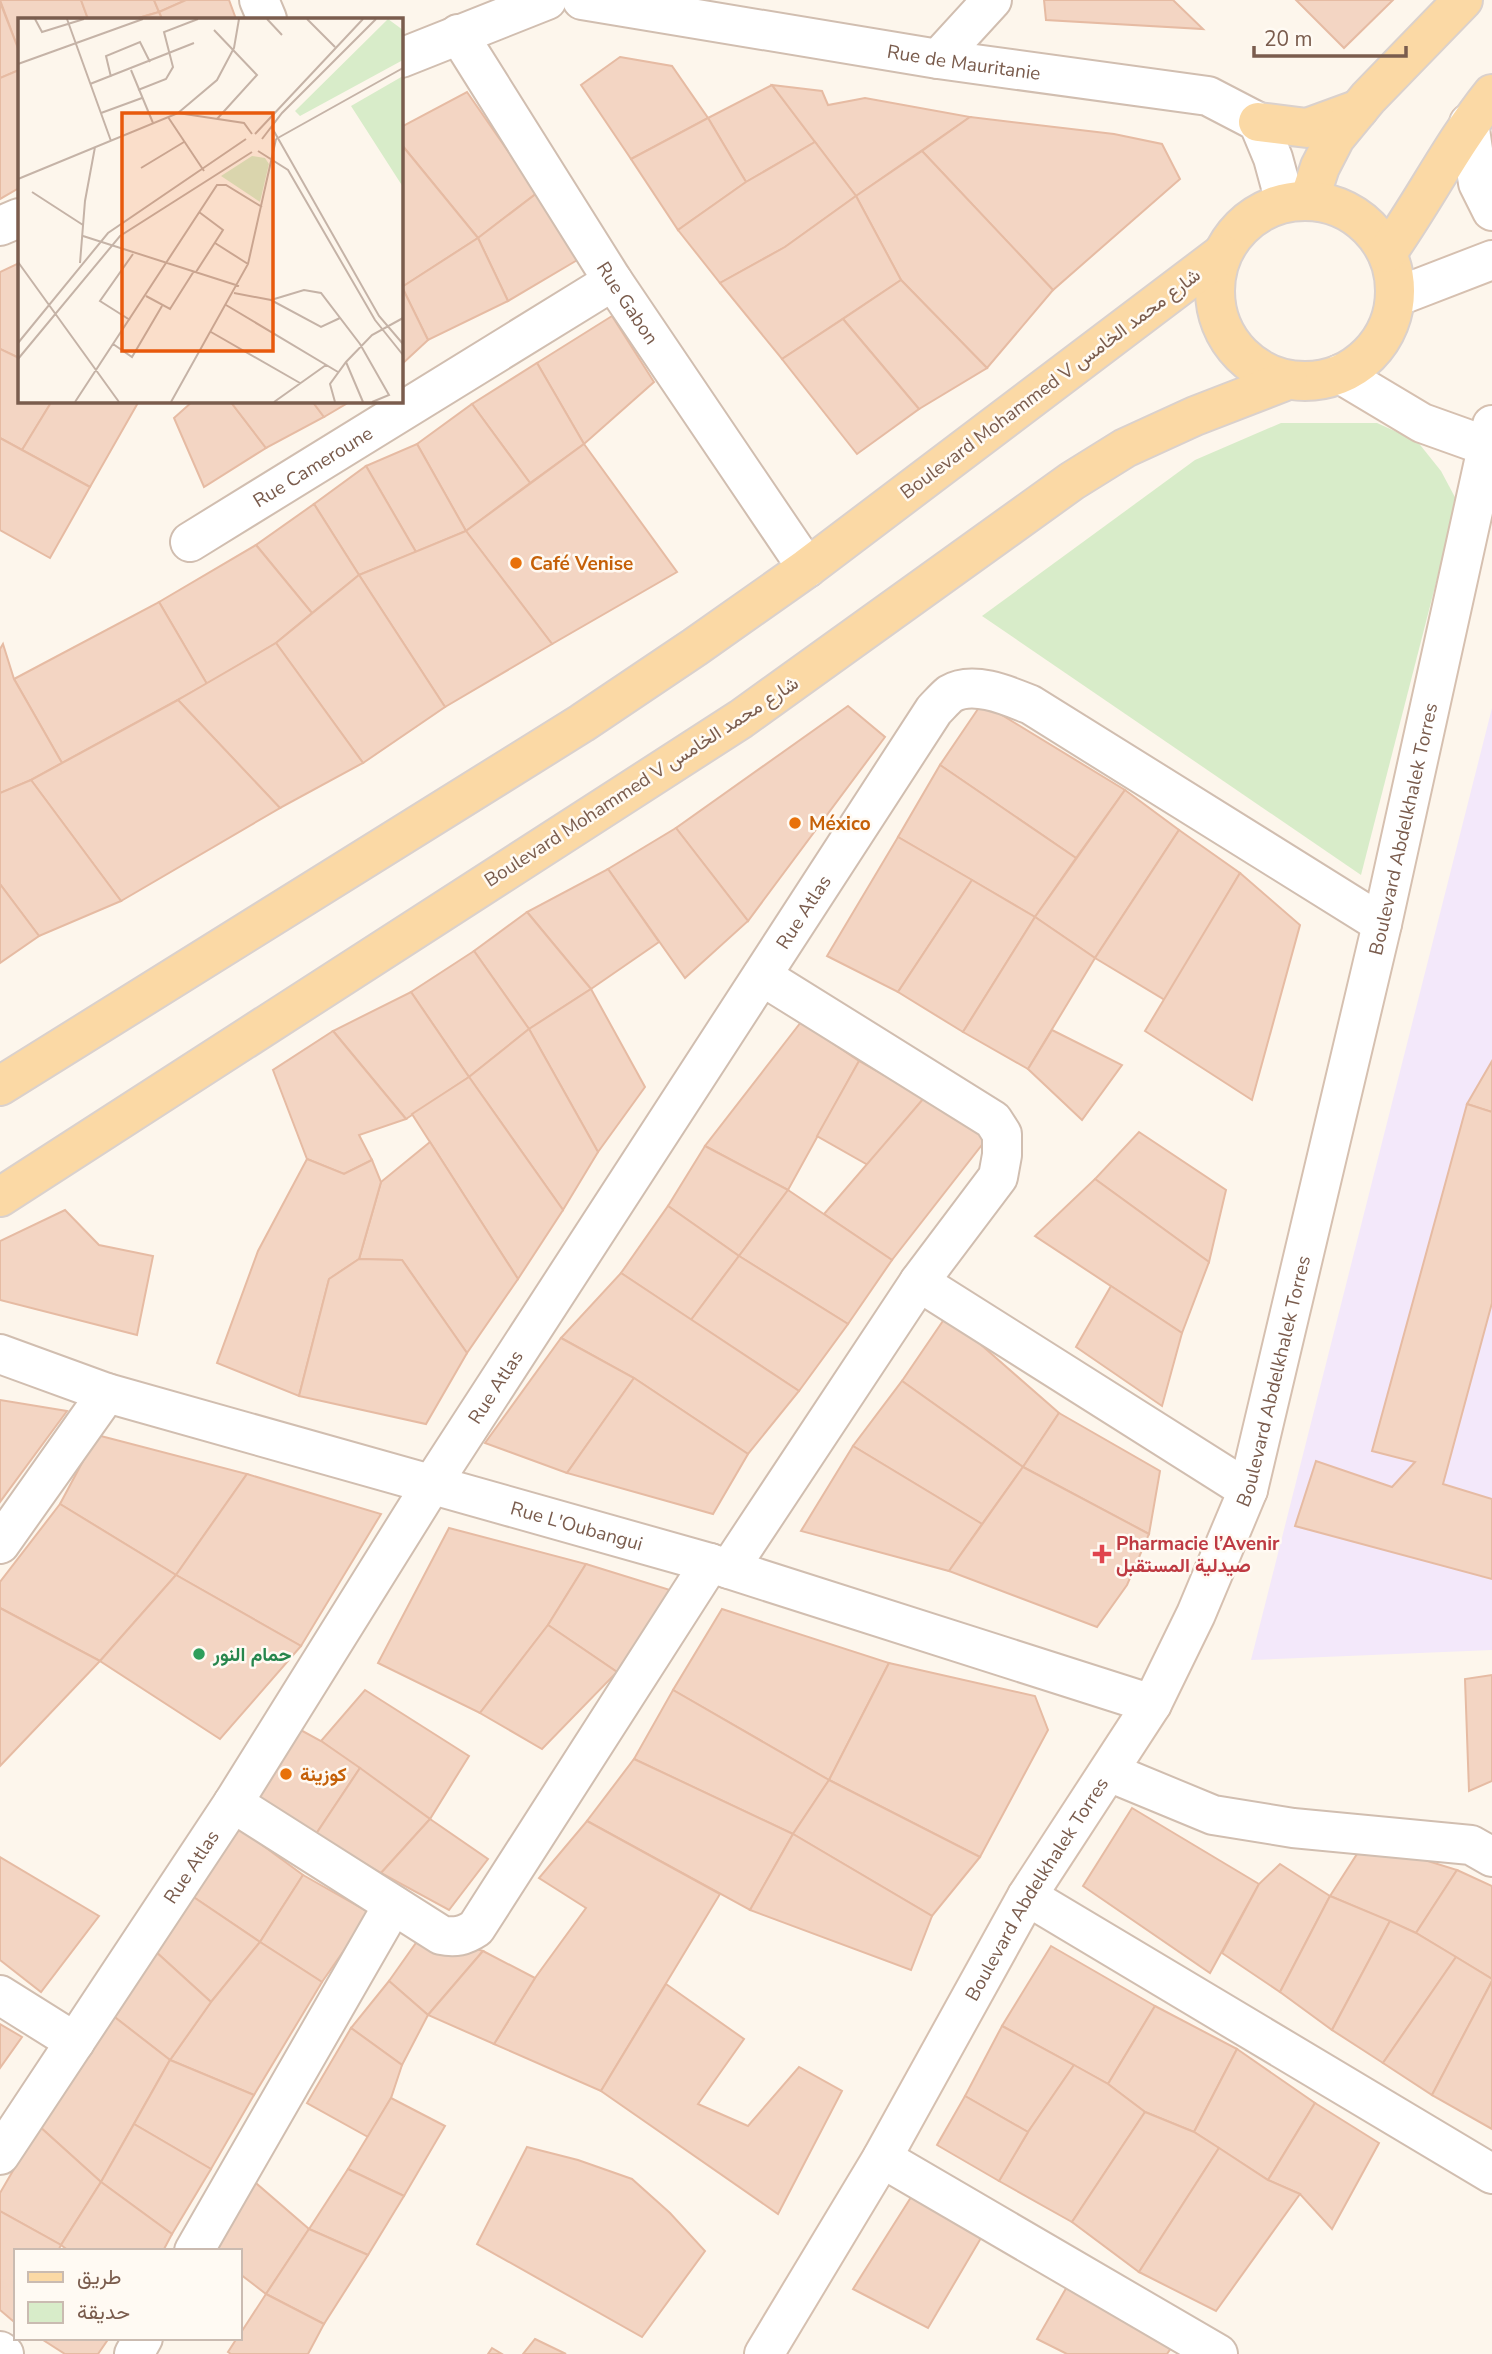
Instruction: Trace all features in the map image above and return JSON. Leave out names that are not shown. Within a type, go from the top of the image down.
[{"type":"main road","points":[[1297,201],[1320,167],[1335,138],[1359,109],[1463,0]]},
{"type":"main road","points":[[1387,253],[1418,210],[1468,124],[1492,94]]},
{"type":"main road","points":[[1258,122],[1307,128],[1359,109]]},
{"type":"main road","points":[[1297,201],[1328,203],[1362,220],[1375,233],[1387,253],[1394,274],[1396,297],[1391,320],[1380,341],[1362,361],[1340,374],[1315,381],[1289,380],[1263,372],[1240,355],[1224,334],[1215,308],[1214,281],[1222,254],[1236,232],[1258,213],[1297,201]]},
{"type":"main road","name":"Boulevard Mohammed V شارع محمد الخامس","points":[[0,1086],[582,723],[807,568],[1222,254]]},
{"type":"main road","name":"Boulevard Mohammed V شارع محمد الخامس","points":[[0,1197],[741,719],[1072,481],[1125,448],[1195,416],[1289,380]]},
{"type":"street","points":[[259,0],[267,18]]},
{"type":"street","points":[[402,58],[547,0]]},
{"type":"street","name":"Rue de Mauritanie","points":[[582,0],[938,59],[1208,96],[1258,122]]},
{"type":"street","points":[[938,59],[992,0]]},
{"type":"street","name":"Rue Gabon","points":[[458,34],[613,281],[807,568]]},
{"type":"street","points":[[1258,122],[1273,158],[1297,201]]},
{"type":"street","points":[[1468,124],[1478,183],[1492,211]]},
{"type":"street","points":[[0,226],[18,218]]},
{"type":"street","points":[[1396,297],[1492,260]]},
{"type":"street","name":"Rue Cameroune","points":[[190,542],[613,281]]},
{"type":"street","points":[[1340,374],[1422,423],[1490,440]]},
{"type":"street","name":"Boulevard Abdelkhalek Torres","points":[[764,2354],[882,2158],[1027,1896],[1152,1704],[1196,1614],[1248,1490],[1382,924],[1490,440]]},
{"type":"street","name":"Rue Atlas","points":[[0,2155],[233,1803],[432,1484],[934,710],[952,693],[977,689],[1001,693],[1031,705],[1382,924]]},
{"type":"street","points":[[233,1803],[441,1936],[460,1936],[476,1928],[720,1566],[919,1282],[998,1177],[1002,1134],[993,1120],[762,976]]},
{"type":"street","points":[[919,1282],[1248,1490]]},
{"type":"street","name":"Rue L'Oubangui","points":[[0,1354],[107,1393],[720,1566],[1152,1704]]},
{"type":"street","points":[[0,1544],[107,1393]]},
{"type":"street","points":[[1109,1772],[1213,1815],[1293,1828],[1485,1846]]},
{"type":"street","points":[[1027,1896],[1492,2174]]},
{"type":"street","points":[[195,2249],[393,1905]]},
{"type":"street","points":[[0,1995],[75,2042]]},
{"type":"street","points":[[882,2158],[1218,2354]]},
{"type":"street","points":[[0,2351],[4,2354]]},
{"type":"shaded area","points":[[1492,708],[1492,1650],[1251,1660]]},
{"type":"green space","points":[[1281,423],[1377,423],[1417,441],[1441,471],[1457,501],[1361,875],[982,616],[1195,460]]},
{"type":"building","points":[[0,0],[81,0],[88,18],[18,18],[18,48]]},
{"type":"building","points":[[81,0],[154,0],[159,12],[138,18],[88,18]]},
{"type":"building","points":[[154,0],[186,0],[159,12]]},
{"type":"building","points":[[186,0],[229,0],[236,18],[162,18],[159,12]]},
{"type":"building","points":[[1044,0],[1173,0],[1203,29],[1046,20]]},
{"type":"building","points":[[1296,0],[1393,0],[1344,48]]},
{"type":"building","points":[[0,2],[18,48],[18,70],[0,78]]},
{"type":"building","points":[[159,12],[162,18],[138,18]]},
{"type":"building","points":[[620,57],[672,66],[708,118],[631,159],[581,85]]},
{"type":"building","points":[[18,70],[18,189],[0,199],[0,78]]},
{"type":"building","points":[[772,85],[815,142],[746,182],[708,118]]},
{"type":"building","points":[[772,85],[822,91],[828,105],[865,98],[970,117],[856,196]]},
{"type":"building","points":[[467,92],[537,193],[478,238],[402,145],[402,126]]},
{"type":"building","points":[[970,117],[1114,134],[1162,144],[1180,179],[1053,290],[922,151]]},
{"type":"building","points":[[708,118],[746,182],[678,230],[631,159]]},
{"type":"building","points":[[815,142],[856,196],[785,247],[720,283],[678,230],[746,182]]},
{"type":"building","points":[[402,145],[478,238],[402,287]]},
{"type":"building","points":[[922,151],[1053,290],[987,368],[901,280],[856,196]]},
{"type":"building","points":[[537,193],[579,259],[508,301],[478,238]]},
{"type":"building","points":[[856,196],[901,280],[782,359],[720,283],[785,247]]},
{"type":"building","points":[[478,238],[508,301],[428,340],[402,287]]},
{"type":"building","points":[[18,263],[18,358],[0,349],[0,272]]},
{"type":"building","points":[[901,280],[987,368],[919,409],[843,319]]},
{"type":"building","points":[[402,287],[428,340],[402,364]]},
{"type":"building","points":[[612,316],[654,382],[584,444],[537,363]]},
{"type":"building","points":[[843,319],[919,409],[857,454],[782,359]]},
{"type":"building","points":[[0,349],[18,358],[18,402],[51,402],[22,450],[0,438]]},
{"type":"building","points":[[537,363],[584,444],[530,483],[472,404]]},
{"type":"building","points":[[51,402],[138,402],[90,487],[22,450]]},
{"type":"building","points":[[192,402],[231,402],[266,448],[204,487],[174,418]]},
{"type":"building","points":[[231,402],[313,402],[324,417],[266,448]]},
{"type":"building","points":[[313,402],[349,402],[324,417]]},
{"type":"building","points":[[472,404],[530,483],[466,531],[417,444]]},
{"type":"building","points":[[0,438],[90,487],[50,558],[0,530]]},
{"type":"building","points":[[417,444],[466,531],[416,552],[366,466]]},
{"type":"building","points":[[584,444],[677,572],[552,644],[466,531]]},
{"type":"building","points":[[366,466],[416,552],[359,575],[314,504]]},
{"type":"building","points":[[314,504],[359,575],[312,613],[256,545]]},
{"type":"building","points":[[466,531],[552,644],[445,707],[359,575]]},
{"type":"building","points":[[256,545],[312,613],[276,643],[207,684],[159,602]]},
{"type":"building","points":[[359,575],[445,707],[363,763],[276,643]]},
{"type":"building","points":[[159,602],[207,684],[62,763],[14,679]]},
{"type":"building","points":[[276,643],[363,763],[280,808],[178,700]]},
{"type":"building","points":[[3,644],[14,679],[62,763],[0,793],[0,649]]},
{"type":"building","points":[[178,700],[280,808],[121,901],[31,780]]},
{"type":"building","points":[[982,703],[1125,790],[1076,858],[940,765]]},
{"type":"building","points":[[848,706],[885,737],[748,921],[676,828]]},
{"type":"building","points":[[940,765],[1076,858],[1035,917],[898,837]]},
{"type":"building","points":[[31,780],[121,901],[39,936],[0,884],[0,793]]},
{"type":"building","points":[[1125,790],[1179,830],[1095,958],[1035,917]]},
{"type":"building","points":[[676,828],[748,921],[685,978],[608,869]]},
{"type":"building","points":[[1179,830],[1240,873],[1165,1000],[1095,958]]},
{"type":"building","points":[[898,837],[972,880],[898,992],[827,956]]},
{"type":"building","points":[[608,869],[659,942],[591,989],[527,912]]},
{"type":"building","points":[[1240,873],[1300,925],[1252,1100],[1145,1031]]},
{"type":"building","points":[[972,880],[1035,917],[963,1032],[898,992]]},
{"type":"building","points":[[0,884],[39,936],[0,963]]},
{"type":"building","points":[[527,912],[591,989],[529,1029],[474,951]]},
{"type":"building","points":[[1035,917],[1095,958],[1028,1069],[963,1032]]},
{"type":"building","points":[[474,951],[529,1029],[469,1077],[411,992]]},
{"type":"building","points":[[591,989],[645,1087],[598,1152],[529,1029]]},
{"type":"building","points":[[411,992],[469,1077],[406,1119],[333,1031]]},
{"type":"building","points":[[801,1022],[859,1061],[788,1190],[705,1146]]},
{"type":"building","points":[[529,1029],[598,1152],[563,1210],[469,1077]]},
{"type":"building","points":[[1052,1030],[1122,1065],[1082,1120],[1028,1069]]},
{"type":"building","points":[[333,1031],[406,1119],[359,1135],[372,1160],[344,1174],[307,1159],[273,1070]]},
{"type":"building","points":[[859,1061],[924,1098],[868,1165],[817,1136]]},
{"type":"building","points":[[1492,1061],[1492,1112],[1467,1104]]},
{"type":"building","points":[[469,1077],[563,1210],[518,1279],[412,1114]]},
{"type":"building","points":[[924,1098],[988,1137],[892,1260],[824,1214]]},
{"type":"building","points":[[1467,1104],[1492,1112],[1492,1303],[1443,1484],[1492,1499],[1492,1579],[1295,1526],[1316,1461],[1392,1487],[1415,1462],[1372,1451]]},
{"type":"building","points":[[1139,1132],[1226,1190],[1209,1262],[1095,1179]]},
{"type":"building","points":[[430,1142],[518,1279],[467,1353],[402,1260],[359,1259],[381,1182]]},
{"type":"building","points":[[705,1146],[788,1190],[739,1256],[668,1206]]},
{"type":"building","points":[[307,1159],[344,1174],[372,1160],[381,1182],[359,1259],[329,1279],[299,1396],[217,1363],[258,1251]]},
{"type":"building","points":[[1095,1179],[1209,1262],[1182,1333],[1035,1236]]},
{"type":"building","points":[[788,1190],[892,1260],[848,1324],[739,1256]]},
{"type":"building","points":[[668,1206],[739,1256],[691,1320],[621,1273]]},
{"type":"building","points":[[65,1210],[99,1245],[153,1256],[137,1335],[0,1300],[0,1241]]},
{"type":"building","points":[[739,1256],[848,1324],[799,1391],[691,1320]]},
{"type":"building","points":[[359,1259],[402,1260],[467,1353],[426,1424],[299,1396],[329,1279]]},
{"type":"building","points":[[621,1273],[799,1391],[748,1454],[634,1378],[561,1338]]},
{"type":"building","points":[[1111,1286],[1182,1333],[1162,1406],[1076,1347]]},
{"type":"building","points":[[947,1315],[1059,1413],[1023,1467],[902,1381]]},
{"type":"building","points":[[561,1338],[634,1378],[567,1473],[485,1443]]},
{"type":"building","points":[[634,1378],[748,1454],[713,1514],[567,1473]]},
{"type":"building","points":[[902,1381],[1023,1467],[982,1524],[853,1446]]},
{"type":"building","points":[[0,1400],[67,1411],[0,1502]]},
{"type":"building","points":[[1059,1413],[1160,1471],[1149,1534],[1023,1467]]},
{"type":"building","points":[[97,1435],[247,1474],[176,1575],[60,1504]]},
{"type":"building","points":[[853,1446],[982,1524],[949,1571],[801,1531]]},
{"type":"building","points":[[1023,1467],[1149,1534],[1127,1585],[1097,1627],[949,1571]]},
{"type":"building","points":[[247,1474],[381,1514],[301,1646],[176,1575]]},
{"type":"building","points":[[60,1504],[176,1575],[100,1661],[0,1608],[0,1582]]},
{"type":"building","points":[[449,1528],[586,1564],[548,1625],[480,1713],[378,1663]]},
{"type":"building","points":[[586,1564],[670,1590],[617,1672],[548,1625]]},
{"type":"building","points":[[176,1575],[301,1646],[220,1739],[100,1661]]},
{"type":"building","points":[[0,1608],[100,1661],[0,1766]]},
{"type":"building","points":[[722,1609],[889,1663],[829,1780],[673,1690]]},
{"type":"building","points":[[548,1625],[617,1672],[542,1749],[480,1713]]},
{"type":"building","points":[[889,1663],[1035,1696],[1048,1730],[980,1857],[829,1780]]},
{"type":"building","points":[[1492,1675],[1492,1781],[1469,1791],[1465,1679]]},
{"type":"building","points":[[365,1690],[469,1756],[430,1819],[321,1741]]},
{"type":"building","points":[[673,1690],[829,1780],[793,1834],[634,1759]]},
{"type":"building","points":[[297,1728],[360,1768],[316,1834],[247,1802]]},
{"type":"building","points":[[634,1759],[793,1834],[750,1910],[587,1821]]},
{"type":"building","points":[[360,1768],[430,1819],[381,1873],[316,1834]]},
{"type":"building","points":[[829,1780],[980,1857],[932,1916],[793,1834]]},
{"type":"building","points":[[1132,1808],[1259,1884],[1210,1973],[1083,1886]]},
{"type":"building","points":[[430,1819],[488,1859],[449,1910],[381,1873]]},
{"type":"building","points":[[587,1821],[720,1894],[601,2091],[494,2044],[535,1978],[586,1908],[539,1878]]},
{"type":"building","points":[[239,1828],[303,1875],[260,1942],[192,1896]]},
{"type":"building","points":[[793,1834],[932,1916],[911,1970],[750,1910]]},
{"type":"building","points":[[1402,1853],[1457,1870],[1416,1933],[1330,1896],[1357,1854]]},
{"type":"building","points":[[0,1857],[99,1916],[41,1992],[0,1960]]},
{"type":"building","points":[[1280,1864],[1330,1896],[1280,1992],[1222,1953],[1259,1884]]},
{"type":"building","points":[[1457,1870],[1492,1886],[1492,1979],[1416,1933]]},
{"type":"building","points":[[303,1875],[370,1913],[322,1982],[260,1942]]},
{"type":"building","points":[[192,1896],[260,1942],[211,2002],[155,1951]]},
{"type":"building","points":[[1330,1896],[1390,1921],[1332,2030],[1280,1992]]},
{"type":"building","points":[[1390,1921],[1456,1957],[1383,2063],[1332,2030]]},
{"type":"building","points":[[423,1933],[483,1951],[428,2015],[389,1981]]},
{"type":"building","points":[[260,1942],[322,1982],[254,2095],[170,2060],[211,2002]]},
{"type":"building","points":[[1051,1946],[1155,2006],[1108,2084],[1002,2026]]},
{"type":"building","points":[[155,1951],[211,2002],[170,2060],[112,2015]]},
{"type":"building","points":[[483,1951],[535,1978],[494,2044],[428,2015]]},
{"type":"building","points":[[1456,1957],[1492,1981],[1432,2095],[1383,2063]]},
{"type":"building","points":[[389,1981],[428,2015],[402,2065],[351,2028]]},
{"type":"building","points":[[1492,1981],[1492,2129],[1432,2095]]},
{"type":"building","points":[[666,1984],[744,2039],[698,2104],[748,2126],[799,2067],[842,2091],[778,2214],[601,2091]]},
{"type":"building","points":[[1155,2006],[1237,2049],[1194,2132],[1145,2112],[1108,2084]]},
{"type":"building","points":[[112,2015],[170,2060],[101,2182],[39,2126]]},
{"type":"building","points":[[0,2024],[22,2037],[0,2068]]},
{"type":"building","points":[[1002,2026],[1074,2065],[1028,2132],[965,2096]]},
{"type":"building","points":[[351,2028],[402,2065],[391,2098],[368,2137],[307,2103]]},
{"type":"building","points":[[1237,2049],[1315,2103],[1268,2180],[1194,2132]]},
{"type":"building","points":[[170,2060],[254,2095],[211,2169],[134,2124]]},
{"type":"building","points":[[1074,2065],[1108,2084],[1145,2112],[1072,2222],[999,2181],[1028,2132]]},
{"type":"building","points":[[965,2096],[1028,2132],[999,2181],[937,2145]]},
{"type":"building","points":[[391,2098],[445,2126],[404,2196],[348,2169]]},
{"type":"building","points":[[1315,2103],[1379,2143],[1332,2229],[1300,2194],[1268,2180]]},
{"type":"building","points":[[1145,2112],[1194,2132],[1219,2148],[1139,2272],[1072,2222]]},
{"type":"building","points":[[134,2124],[211,2169],[172,2234],[101,2182]]},
{"type":"building","points":[[39,2126],[101,2182],[61,2245],[0,2211],[0,2193]]},
{"type":"building","points":[[527,2147],[578,2160],[632,2179],[670,2213],[705,2251],[642,2337],[477,2244]]},
{"type":"building","points":[[1219,2148],[1268,2180],[1300,2194],[1216,2311],[1139,2272]]},
{"type":"building","points":[[348,2169],[404,2196],[368,2255],[309,2229]]},
{"type":"building","points":[[249,2177],[309,2229],[266,2294],[242,2276],[242,2249],[210,2249]]},
{"type":"building","points":[[101,2182],[172,2234],[164,2249],[66,2249],[61,2245]]},
{"type":"building","points":[[913,2194],[984,2233],[928,2328],[853,2289]]},
{"type":"building","points":[[0,2211],[61,2245],[59,2249],[14,2249],[13,2321],[0,2310]]},
{"type":"building","points":[[309,2229],[368,2255],[324,2324],[266,2294]]},
{"type":"building","points":[[1072,2278],[1177,2339],[1167,2354],[1067,2354],[1037,2339]]},
{"type":"building","points":[[266,2294],[324,2324],[308,2354],[231,2354],[228,2352],[236,2340],[242,2340],[242,2331]]},
{"type":"building","points":[[535,2339],[566,2354],[523,2354]]},
{"type":"building","points":[[43,2340],[108,2340],[98,2354],[65,2354]]},
{"type":"building","points":[[492,2348],[502,2354],[488,2354]]},
{"type":"place","name":"Café Venise","points":[[516,563]]},
{"type":"place","name":"México","points":[[795,823]]},
{"type":"place","name":"Pharmacie l’Avenir صيدلية المستقبل","points":[[1102,1554]]},
{"type":"place","name":"حمام النور","points":[[199,1654]]},
{"type":"place","name":"كوزينة","points":[[286,1774]]}]
